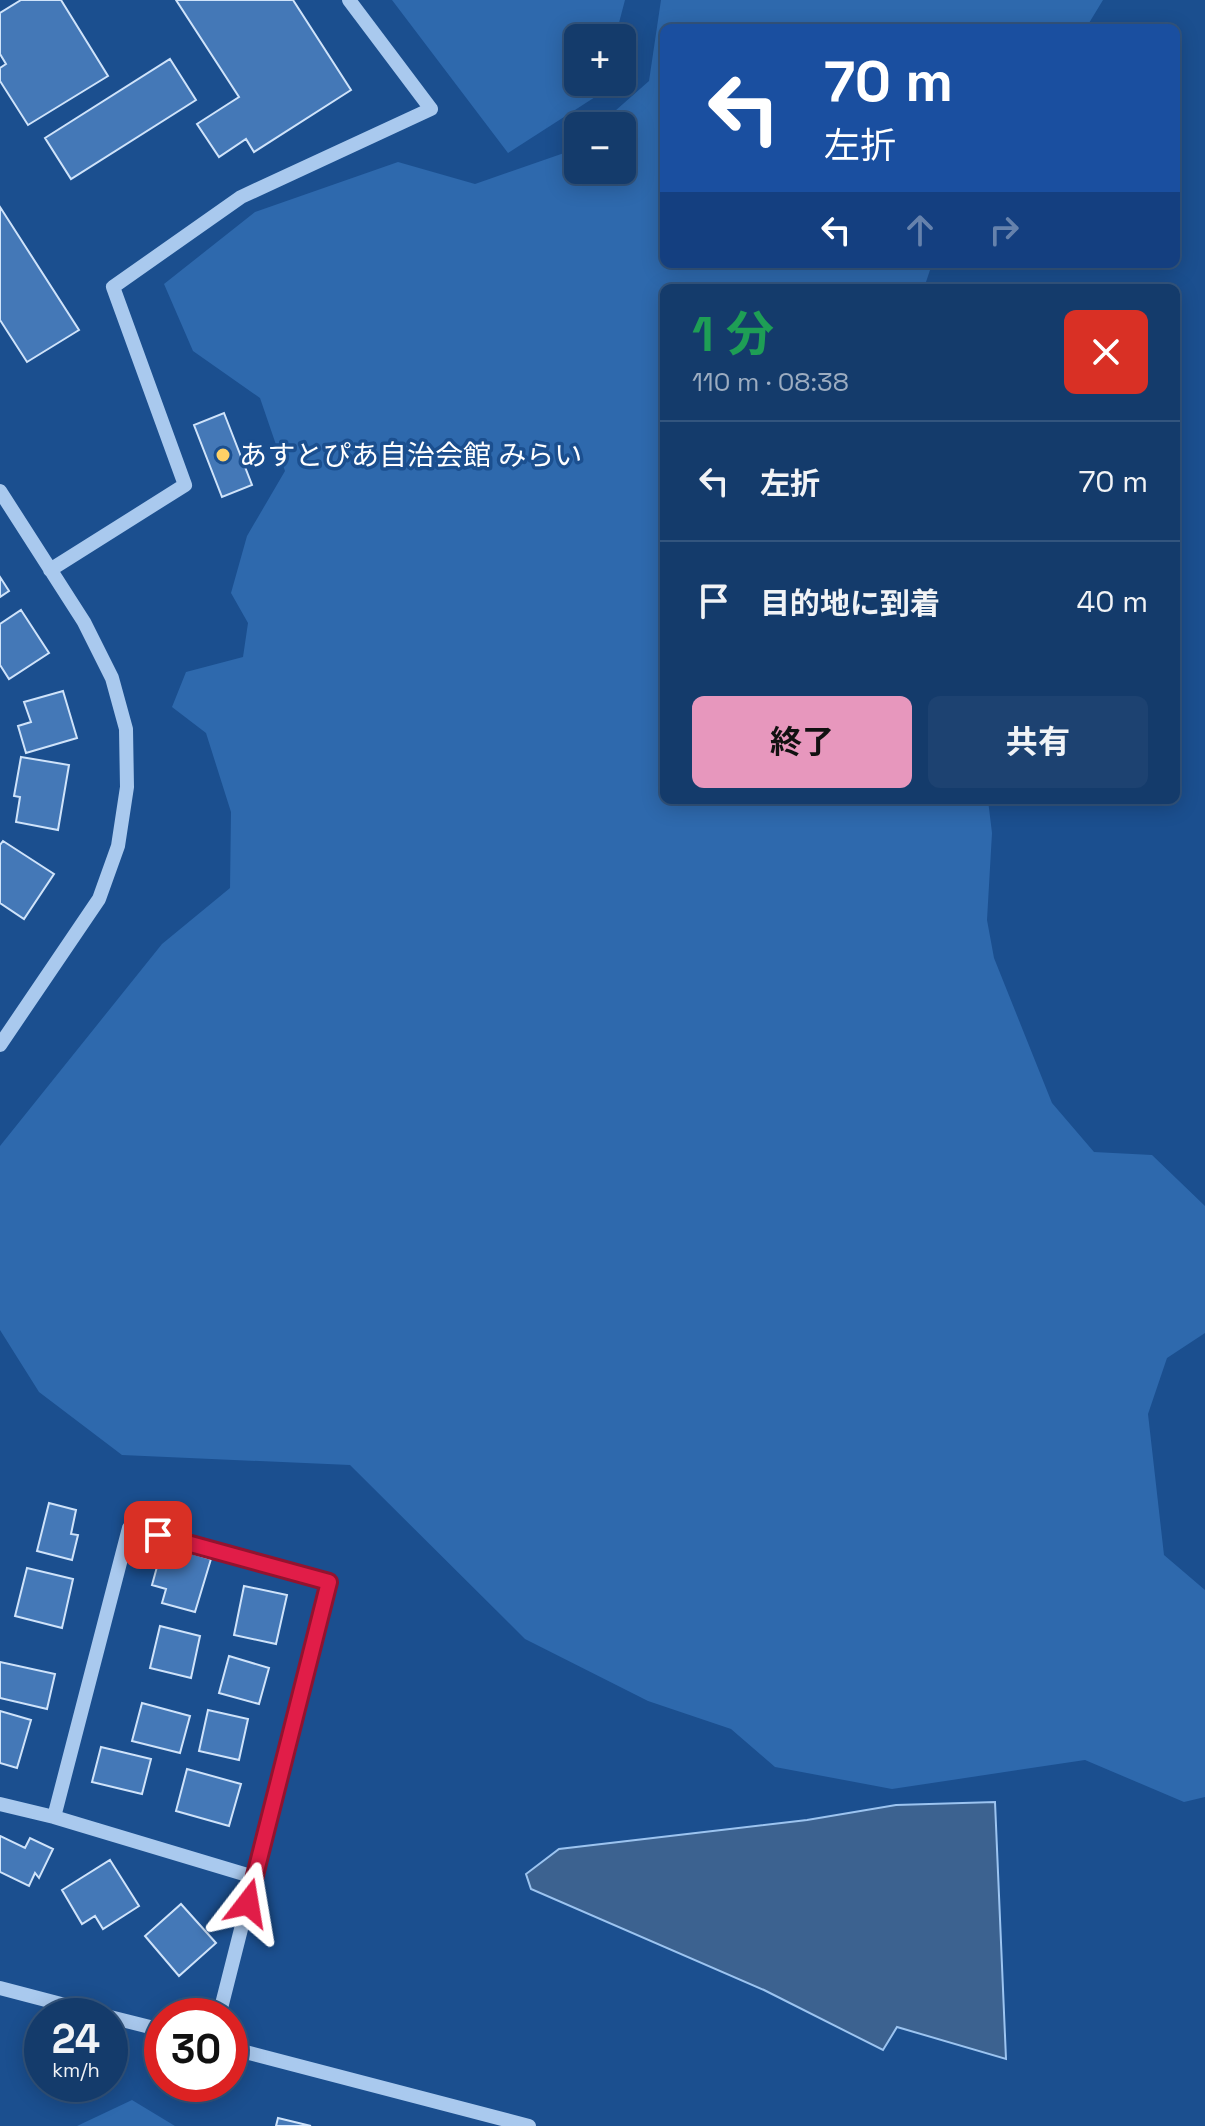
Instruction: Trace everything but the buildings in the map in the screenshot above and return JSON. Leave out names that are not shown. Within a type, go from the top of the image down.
[{"type":"street","points":[[50,570],[185,485],[113,287],[241,197],[431,109],[349,0]]},
{"type":"street","points":[[0,491],[84,622],[112,678],[126,729],[127,787],[118,846],[99,899],[0,1045]]},
{"type":"street","points":[[54,1817],[129,1528],[329,1582],[224,1998]]},
{"type":"street","points":[[0,1804],[54,1817],[254,1877]]},
{"type":"street","points":[[0,1988],[39,1998]]},
{"type":"street","points":[[248,2053],[529,2126]]},
{"type":"shaded area","points":[[392,0],[625,0],[619,24],[564,24],[564,96],[597,96],[572,112],[564,112],[564,117],[508,153]]},
{"type":"shaded area","points":[[661,0],[1103,0],[1088,24],[660,24],[660,268],[931,268],[925,284],[660,284],[660,804],[988,804],[992,833],[987,920],[994,958],[1052,1103],[1094,1152],[1152,1155],[1205,1206],[1205,1333],[1167,1358],[1148,1414],[1164,1555],[1205,1590],[1205,1797],[1184,1802],[1085,1760],[892,1789],[775,1767],[731,1729],[648,1701],[525,1639],[350,1465],[122,1455],[39,1392],[0,1330],[0,1146],[162,944],[230,888],[231,812],[206,733],[172,707],[186,672],[243,657],[248,623],[231,593],[247,536],[285,471],[260,398],[193,351],[164,284],[255,212],[398,162],[475,184],[564,153],[564,184],[636,184],[636,112],[614,112],[636,96],[649,81]]},
{"type":"shaded area","points":[[995,1802],[1006,2059],[897,2027],[883,2050],[764,1990],[531,1889],[526,1874],[559,1849],[807,1820],[896,1805]]},
{"type":"shaded area","points":[[132,2100],[175,2126],[77,2126],[128,2102]]},
{"type":"place","name":"あすとぴあ自治会館 みらい","points":[[223,455]]},
{"type":"route","points":[[158,1535],[329,1582],[248,1903]]}]
